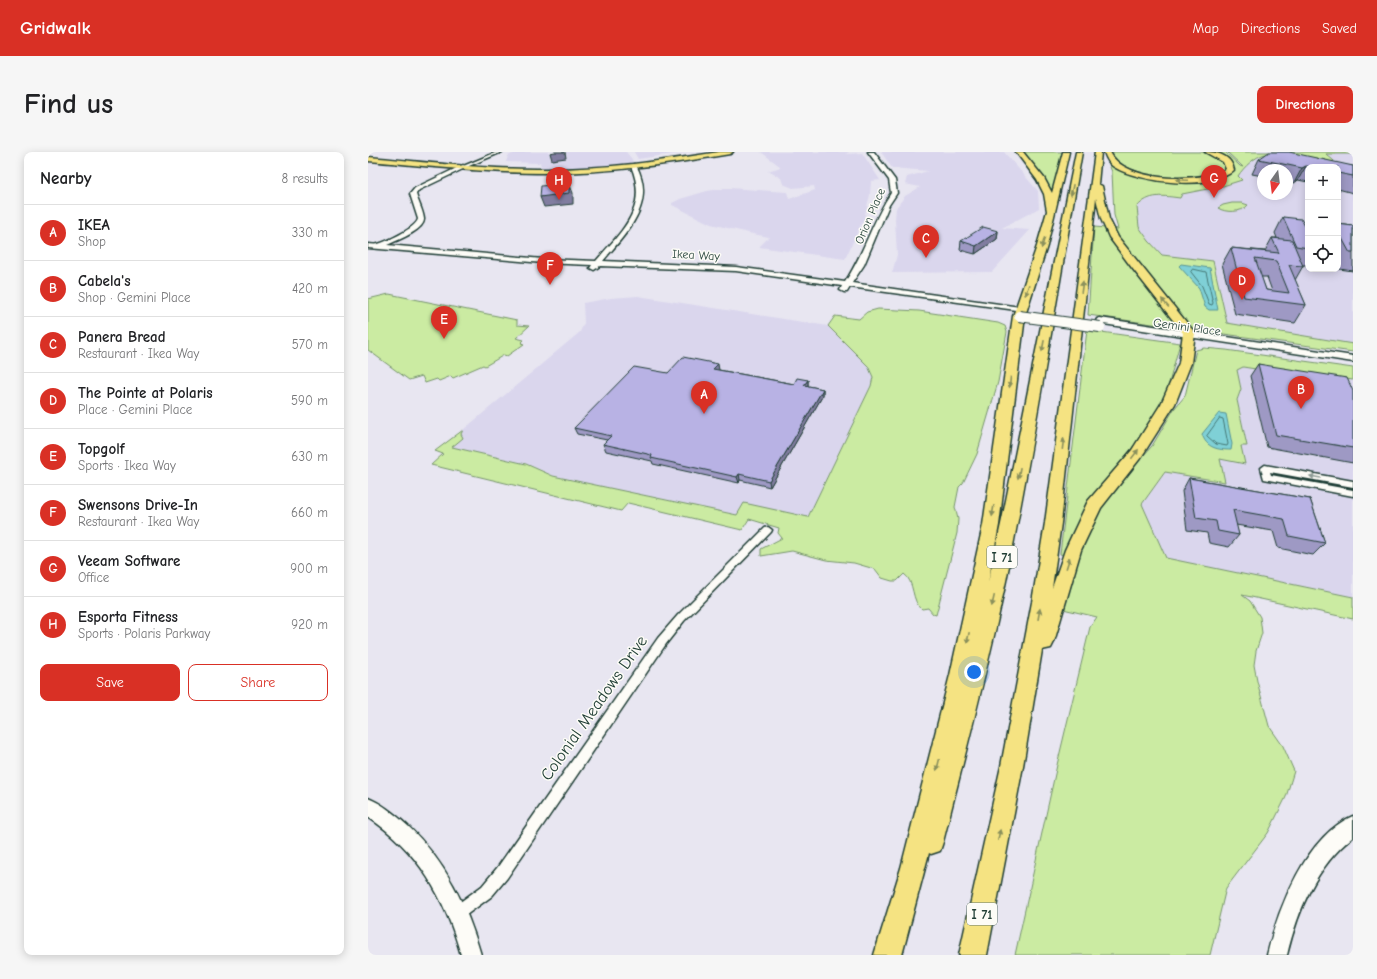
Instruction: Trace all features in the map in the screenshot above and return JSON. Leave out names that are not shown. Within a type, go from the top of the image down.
[{"type":"highway","points":[[1019,152],[1041,180],[1048,194],[1050,215]]},
{"type":"highway","points":[[888,955],[913,868],[960,675],[991,525],[1020,312],[1042,246],[1066,152]]},
{"type":"highway","name":"I 71","points":[[899,955],[952,766],[976,674],[995,590],[1011,515],[1079,152]]},
{"type":"highway","name":"I 71","points":[[973,955],[1021,721],[1053,523],[1098,152]]},
{"type":"highway","points":[[1107,152],[1111,160],[1122,168],[1134,173],[1163,178],[1206,179],[1225,174],[1230,170],[1230,166],[1225,161],[1208,152]]},
{"type":"highway","points":[[1021,721],[1073,550],[1094,505],[1137,452],[1168,404],[1185,363],[1189,337],[1134,266],[1114,237],[1105,219],[1096,172]]},
{"type":"main road","points":[[368,154],[470,164],[526,167],[588,167],[644,162],[711,152]]},
{"type":"main road","points":[[368,159],[464,167],[546,171],[634,166],[730,152]]},
{"type":"main road","name":"Orion Place","points":[[846,287],[865,256],[886,205],[894,190],[892,180],[871,152]]},
{"type":"main road","points":[[596,266],[634,216],[639,206],[639,184],[634,166]]},
{"type":"main road","points":[[378,247],[415,229],[421,224],[422,220],[413,194],[417,189],[464,167]]},
{"type":"main road","name":"Ikea Way","points":[[369,249],[378,247],[543,260],[596,266]]},
{"type":"main road","name":"Ikea Way","points":[[369,249],[528,265],[596,266],[723,273],[846,287],[1020,312]]},
{"type":"main road","name":"Gemini Place","points":[[1020,312],[1353,362]]},
{"type":"main road","name":"Gemini Place","points":[[1189,337],[1353,359]]},
{"type":"main road","points":[[368,807],[391,823],[418,850],[433,869],[458,913],[471,955]]},
{"type":"main road","points":[[1277,955],[1281,936],[1297,895],[1324,850],[1353,825]]},
{"type":"street","points":[[464,167],[500,152]]},
{"type":"street","points":[[1353,484],[1265,468],[1267,477],[1353,493]]},
{"type":"street","name":"Colonial Meadows Drive","points":[[458,913],[487,891],[502,873],[662,641],[681,618],[768,530]]},
{"type":"shaded area","points":[[517,152],[626,152],[632,159],[633,163],[587,167],[541,168],[540,162],[506,162],[508,156]]},
{"type":"shaded area","points":[[634,152],[686,152],[638,159]]},
{"type":"shaded area","points":[[761,152],[862,153],[880,180],[871,181],[870,195],[864,218],[845,259],[759,247],[769,237],[711,224],[672,205],[672,203],[680,199],[707,191],[729,188],[787,192],[789,199],[815,190],[814,186],[793,188],[783,184],[781,178],[768,171],[781,167]]},
{"type":"shaded area","points":[[881,152],[1004,152],[1038,191],[1039,208],[1002,228],[1030,230],[992,272],[892,273],[897,255],[895,219],[896,208],[905,196],[920,187],[905,184],[907,177],[928,171],[892,168]]},
{"type":"shaded area","points":[[1332,153],[1353,154],[1353,170],[1341,167],[1341,164],[1305,164],[1305,272],[1341,272],[1341,169],[1353,171],[1353,344],[1227,323],[1213,261],[1162,255],[1139,227],[1137,207],[1142,201],[1160,196],[1180,198],[1181,194],[1223,186],[1241,180],[1237,176],[1248,164],[1261,155]]},
{"type":"shaded area","points":[[638,296],[828,326],[868,366],[873,377],[871,386],[808,517],[744,504],[737,515],[553,476],[526,464],[451,447],[462,438],[461,434],[463,430],[580,332],[584,323],[583,303],[611,298]]},
{"type":"shaded area","points":[[1243,367],[1324,380],[1323,376],[1353,380],[1353,597],[1165,558],[1142,504],[1165,472],[1225,482],[1220,459],[1241,445],[1247,446],[1237,400],[1241,389],[1237,370]]},
{"type":"green space","points":[[1024,152],[1063,152],[1052,193],[1041,174]]},
{"type":"green space","points":[[1113,152],[1202,152],[1217,158],[1222,162],[1225,168],[1224,171],[1206,178],[1167,178],[1133,170],[1113,158]]},
{"type":"green space","points":[[1210,152],[1225,152],[1243,167],[1227,152],[1353,152],[1353,154],[1326,154],[1334,161],[1330,164],[1318,164],[1266,154],[1262,155],[1254,159],[1243,169],[1238,176],[1242,180],[1223,186],[1182,194],[1180,198],[1163,196],[1152,197],[1137,207],[1139,227],[1162,255],[1213,261],[1227,323],[1353,344],[1353,352],[1088,315],[1094,227],[1118,229],[1114,215],[1112,172],[1108,162],[1121,170],[1148,178],[1210,181],[1225,177],[1233,172],[1233,168],[1217,154]]},
{"type":"green space","points":[[1232,203],[1242,203],[1248,205],[1242,210],[1238,211],[1225,211],[1218,208]]},
{"type":"green space","points":[[389,294],[517,320],[517,325],[529,326],[516,338],[524,340],[521,343],[524,344],[507,356],[504,355],[485,366],[483,365],[453,378],[451,376],[439,381],[437,379],[425,383],[422,376],[409,380],[368,350],[368,299]]},
{"type":"green space","points":[[878,309],[919,311],[998,323],[1005,326],[1007,332],[998,382],[977,454],[963,483],[959,487],[955,507],[958,519],[957,533],[936,615],[933,614],[928,608],[922,609],[919,606],[914,597],[910,581],[904,574],[897,581],[892,581],[882,578],[875,569],[854,563],[826,560],[792,551],[761,556],[761,549],[782,538],[778,533],[779,528],[749,519],[742,530],[628,503],[621,511],[431,465],[443,454],[435,451],[463,430],[461,434],[463,438],[452,447],[526,464],[553,476],[737,515],[744,503],[808,517],[871,386],[873,377],[868,366],[828,326],[835,316],[859,319],[867,312]]},
{"type":"green space","points":[[1087,330],[1180,343],[1166,394],[1149,427],[1090,502],[1076,527],[1064,555],[1060,554]]},
{"type":"green space","points":[[1204,348],[1353,368],[1353,380],[1323,376],[1325,380],[1243,367],[1237,370],[1241,389],[1237,400],[1247,446],[1241,446],[1245,464],[1220,459],[1225,482],[1165,472],[1142,504],[1166,558],[1353,597],[1353,619],[1242,595],[1250,601],[1260,617],[1262,633],[1256,651],[1254,665],[1269,726],[1283,746],[1294,771],[1286,797],[1268,833],[1226,888],[1210,955],[1015,955],[1057,765],[1090,627],[1097,617],[1063,609],[1074,568],[1097,514],[1117,485],[1152,446],[1174,409],[1185,396],[1196,350]]},
{"type":"water","points":[[1181,264],[1210,268],[1218,310],[1209,310],[1205,307],[1199,288],[1179,266]]},
{"type":"water","points":[[1219,413],[1226,414],[1232,444],[1231,450],[1217,449],[1213,447],[1206,442],[1202,434]]},
{"type":"building","points":[[1269,152],[1289,152],[1353,166],[1353,176],[1341,174],[1341,164],[1305,164],[1305,166],[1302,168],[1293,166],[1293,164],[1283,164],[1259,159]]},
{"type":"building","points":[[569,183],[569,193],[540,197],[541,186]]},
{"type":"building","points":[[1283,217],[1301,219],[1305,226],[1305,248],[1296,246]]},
{"type":"building","points":[[1341,224],[1353,226],[1353,253],[1350,253],[1341,236]]},
{"type":"building","points":[[983,227],[998,231],[976,246],[961,241]]},
{"type":"building","points":[[1272,238],[1292,240],[1303,266],[1289,265],[1306,305],[1244,297],[1231,248],[1279,253]],"holes":[[[1255,258],[1276,261],[1289,293],[1266,290]]]},
{"type":"building","points":[[683,357],[718,364],[713,369],[794,384],[797,378],[808,380],[804,385],[823,389],[769,481],[739,474],[737,477],[651,458],[652,455],[603,444],[611,436],[574,428],[634,367],[668,373]]},
{"type":"building","points":[[1258,364],[1347,378],[1353,391],[1353,448],[1276,435]]},
{"type":"building","points":[[1189,478],[1310,499],[1325,543],[1289,536],[1284,519],[1233,510],[1239,535],[1218,531],[1216,521],[1196,518]]},
{"type":"place","name":"Veeam Software","points":[[1214,198]]},
{"type":"place","name":"Esporta Fitness","points":[[559,200]]},
{"type":"place","name":"Panera Bread","points":[[926,258]]},
{"type":"place","name":"Swensons Drive-In","points":[[550,285]]},
{"type":"place","name":"The Pointe at Polaris","points":[[1242,300]]},
{"type":"place","name":"Topgolf","points":[[444,339]]},
{"type":"place","name":"Cabela's","points":[[1301,409]]},
{"type":"place","name":"IKEA","points":[[704,414]]}]
